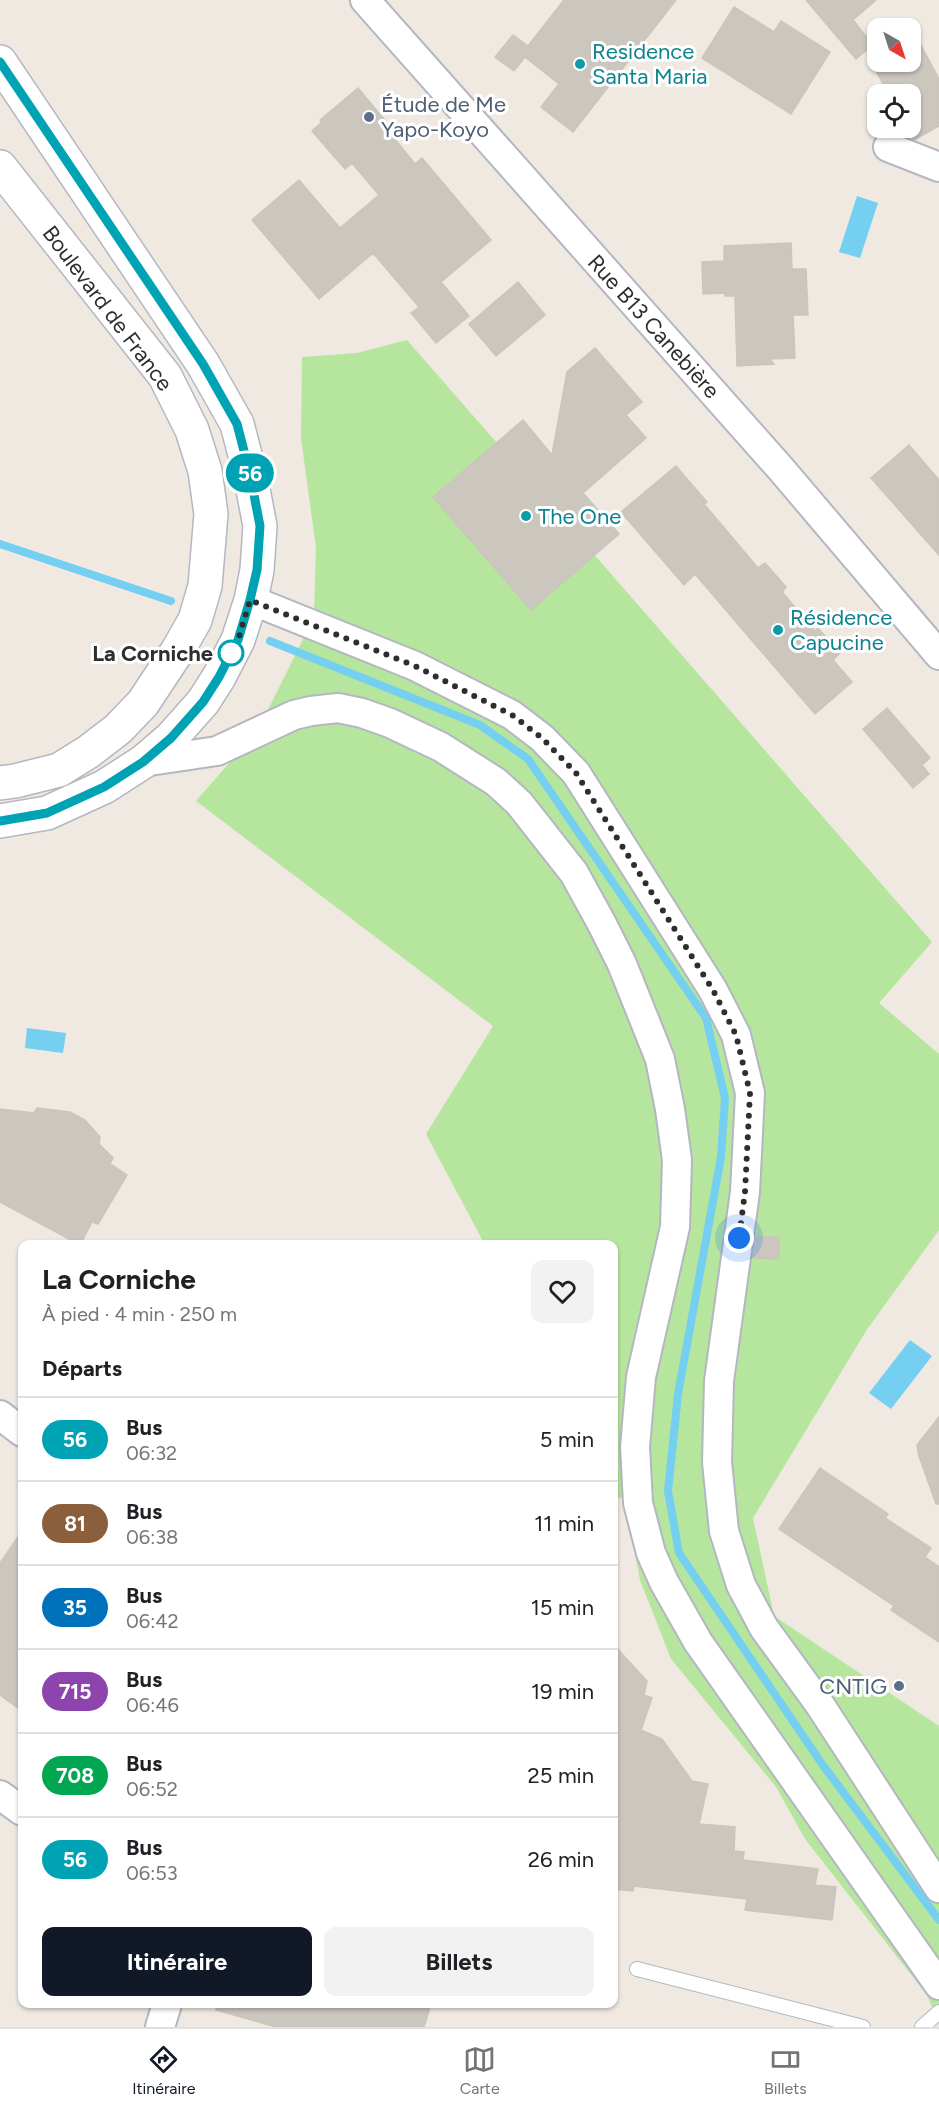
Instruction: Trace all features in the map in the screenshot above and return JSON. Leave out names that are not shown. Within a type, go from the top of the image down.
[{"type":"main road","name":"Boulevard de France","points":[[0,62],[203,364],[237,424],[260,526],[257,570],[238,640],[203,702],[171,738],[143,762],[104,787],[47,813],[0,821]]},
{"type":"main road","name":"Boulevard de France","points":[[0,167],[165,376],[192,430],[205,471],[211,514],[205,586],[195,620],[161,679],[143,703],[118,729],[59,770],[0,783]]},
{"type":"street","name":"Rue B13 Canebière","points":[[365,0],[781,469],[939,655]]},
{"type":"street","points":[[888,147],[939,167]]},
{"type":"street","points":[[250,600],[415,666],[512,715],[542,738],[576,773],[713,990],[736,1035],[750,1093],[745,1192],[719,1381],[717,1462],[724,1531],[741,1585],[764,1628],[820,1706],[939,1888]]},
{"type":"street","points":[[143,762],[217,751],[284,720],[311,711],[338,708],[362,713],[390,723],[441,747],[496,782],[519,803],[574,873],[603,924],[622,964],[660,1059],[677,1160],[675,1227],[641,1377],[637,1416],[635,1447],[638,1503],[651,1553],[698,1642],[939,1985]]},
{"type":"street","points":[[0,1414],[18,1429]]},
{"type":"street","points":[[0,1795],[18,1808]]},
{"type":"street","points":[[160,2027],[166,2008]]},
{"type":"lane","points":[[637,1969],[863,2027]]},
{"type":"lane","points":[[922,2027],[939,2012]]},
{"type":"green space","points":[[407,340],[932,942],[879,1003],[939,1054],[939,1230],[866,1331],[753,1518],[774,1616],[939,1726],[939,2024],[927,1995],[805,1839],[776,1787],[671,1659],[640,1580],[624,1496],[618,1499],[618,1240],[482,1240],[426,1134],[493,1026],[196,801],[258,730],[314,617],[316,548],[301,438],[302,357],[357,353]]},
{"type":"water","points":[[857,196],[878,203],[860,258],[839,252]]},
{"type":"water","points":[[27,1028],[66,1033],[63,1053],[25,1048]]},
{"type":"water","points":[[910,1340],[932,1356],[891,1409],[869,1393]]},
{"type":"building","name":"Residence Santa Maria","points":[[564,0],[676,0],[573,132],[541,107],[559,84],[525,57],[514,71],[495,57],[513,35],[528,46]]},
{"type":"building","points":[[806,0],[876,0],[853,20],[867,38],[867,50],[856,59]]},
{"type":"building","points":[[734,7],[774,32],[781,21],[830,52],[791,114],[702,58]]},
{"type":"building","points":[[921,45],[939,79],[939,126],[921,136],[921,84],[883,84],[876,72],[921,72]]},
{"type":"building","points":[[358,88],[393,130],[390,133],[415,164],[422,158],[491,240],[441,282],[469,316],[436,343],[411,313],[419,307],[373,253],[319,299],[252,220],[299,180],[340,228],[379,195],[352,163],[345,169],[312,131],[322,122],[320,120]]},
{"type":"building","points":[[791,243],[792,269],[806,269],[808,315],[793,315],[795,358],[770,359],[774,364],[737,366],[735,296],[725,296],[725,293],[703,294],[702,262],[724,261],[724,246]]},
{"type":"building","points":[[518,282],[545,315],[496,356],[469,324]]},
{"type":"building","name":"The One","points":[[595,348],[642,402],[626,415],[646,438],[583,493],[619,534],[531,610],[433,497],[523,420],[552,455],[567,372]]},
{"type":"building","points":[[909,445],[939,480],[939,555],[871,478]]},
{"type":"building","points":[[676,466],[707,502],[704,504],[758,568],[765,563],[786,587],[782,592],[815,631],[818,628],[840,653],[833,660],[852,682],[815,714],[695,574],[684,585],[621,512]]},
{"type":"building","points":[[887,708],[930,758],[922,765],[929,774],[913,788],[863,729]]},
{"type":"building","points":[[37,1108],[70,1112],[85,1120],[100,1137],[99,1144],[113,1158],[110,1164],[127,1175],[98,1224],[92,1222],[83,1240],[71,1240],[0,1202],[0,1109],[34,1113]]},
{"type":"building","points":[[755,1237],[779,1237],[779,1259],[753,1258]]},
{"type":"building","points":[[939,1417],[939,1504],[936,1504],[917,1445]]},
{"type":"building","points":[[820,1468],[888,1514],[885,1518],[931,1548],[925,1557],[939,1567],[939,1642],[891,1610],[894,1606],[779,1529]]},
{"type":"building","points":[[18,1537],[18,1708],[0,1695],[0,1563]]},
{"type":"building","points":[[618,1649],[647,1681],[644,1695],[652,1698],[641,1730],[662,1739],[692,1781],[708,1784],[699,1824],[735,1827],[734,1851],[744,1852],[743,1860],[818,1869],[815,1885],[836,1887],[832,1920],[745,1910],[747,1899],[634,1886],[633,1891],[618,1889]]},
{"type":"building","points":[[216,2008],[430,2008],[424,2027],[276,2027],[216,2010]]},
{"type":"waterway","points":[[0,544],[171,601]]},
{"type":"waterway","points":[[270,641],[480,725],[528,759],[706,1018],[725,1098],[721,1157],[678,1394],[668,1491],[679,1553],[822,1764],[939,1920]]},
{"type":"bus line","name":"56","points":[[0,62],[203,364],[237,424],[260,526],[257,570],[238,640],[203,702],[171,738],[143,762],[104,787],[47,813],[0,821]]},
{"type":"place","name":"Residence Santa Maria","points":[[580,64]]},
{"type":"place","name":"Étude de Me Yapo-Koyo","points":[[369,117]]},
{"type":"place","name":"The One","points":[[526,516]]},
{"type":"place","name":"Résidence Capucine","points":[[778,630]]},
{"type":"place","name":"La Corniche","points":[[231,653]]},
{"type":"place","name":"CNTIG","points":[[899,1686]]},
{"type":"route","points":[[231,653],[229,659],[238,640],[250,600],[415,666],[512,715],[542,738],[576,773],[713,990],[736,1035],[750,1093],[745,1192],[739,1238]]}]
